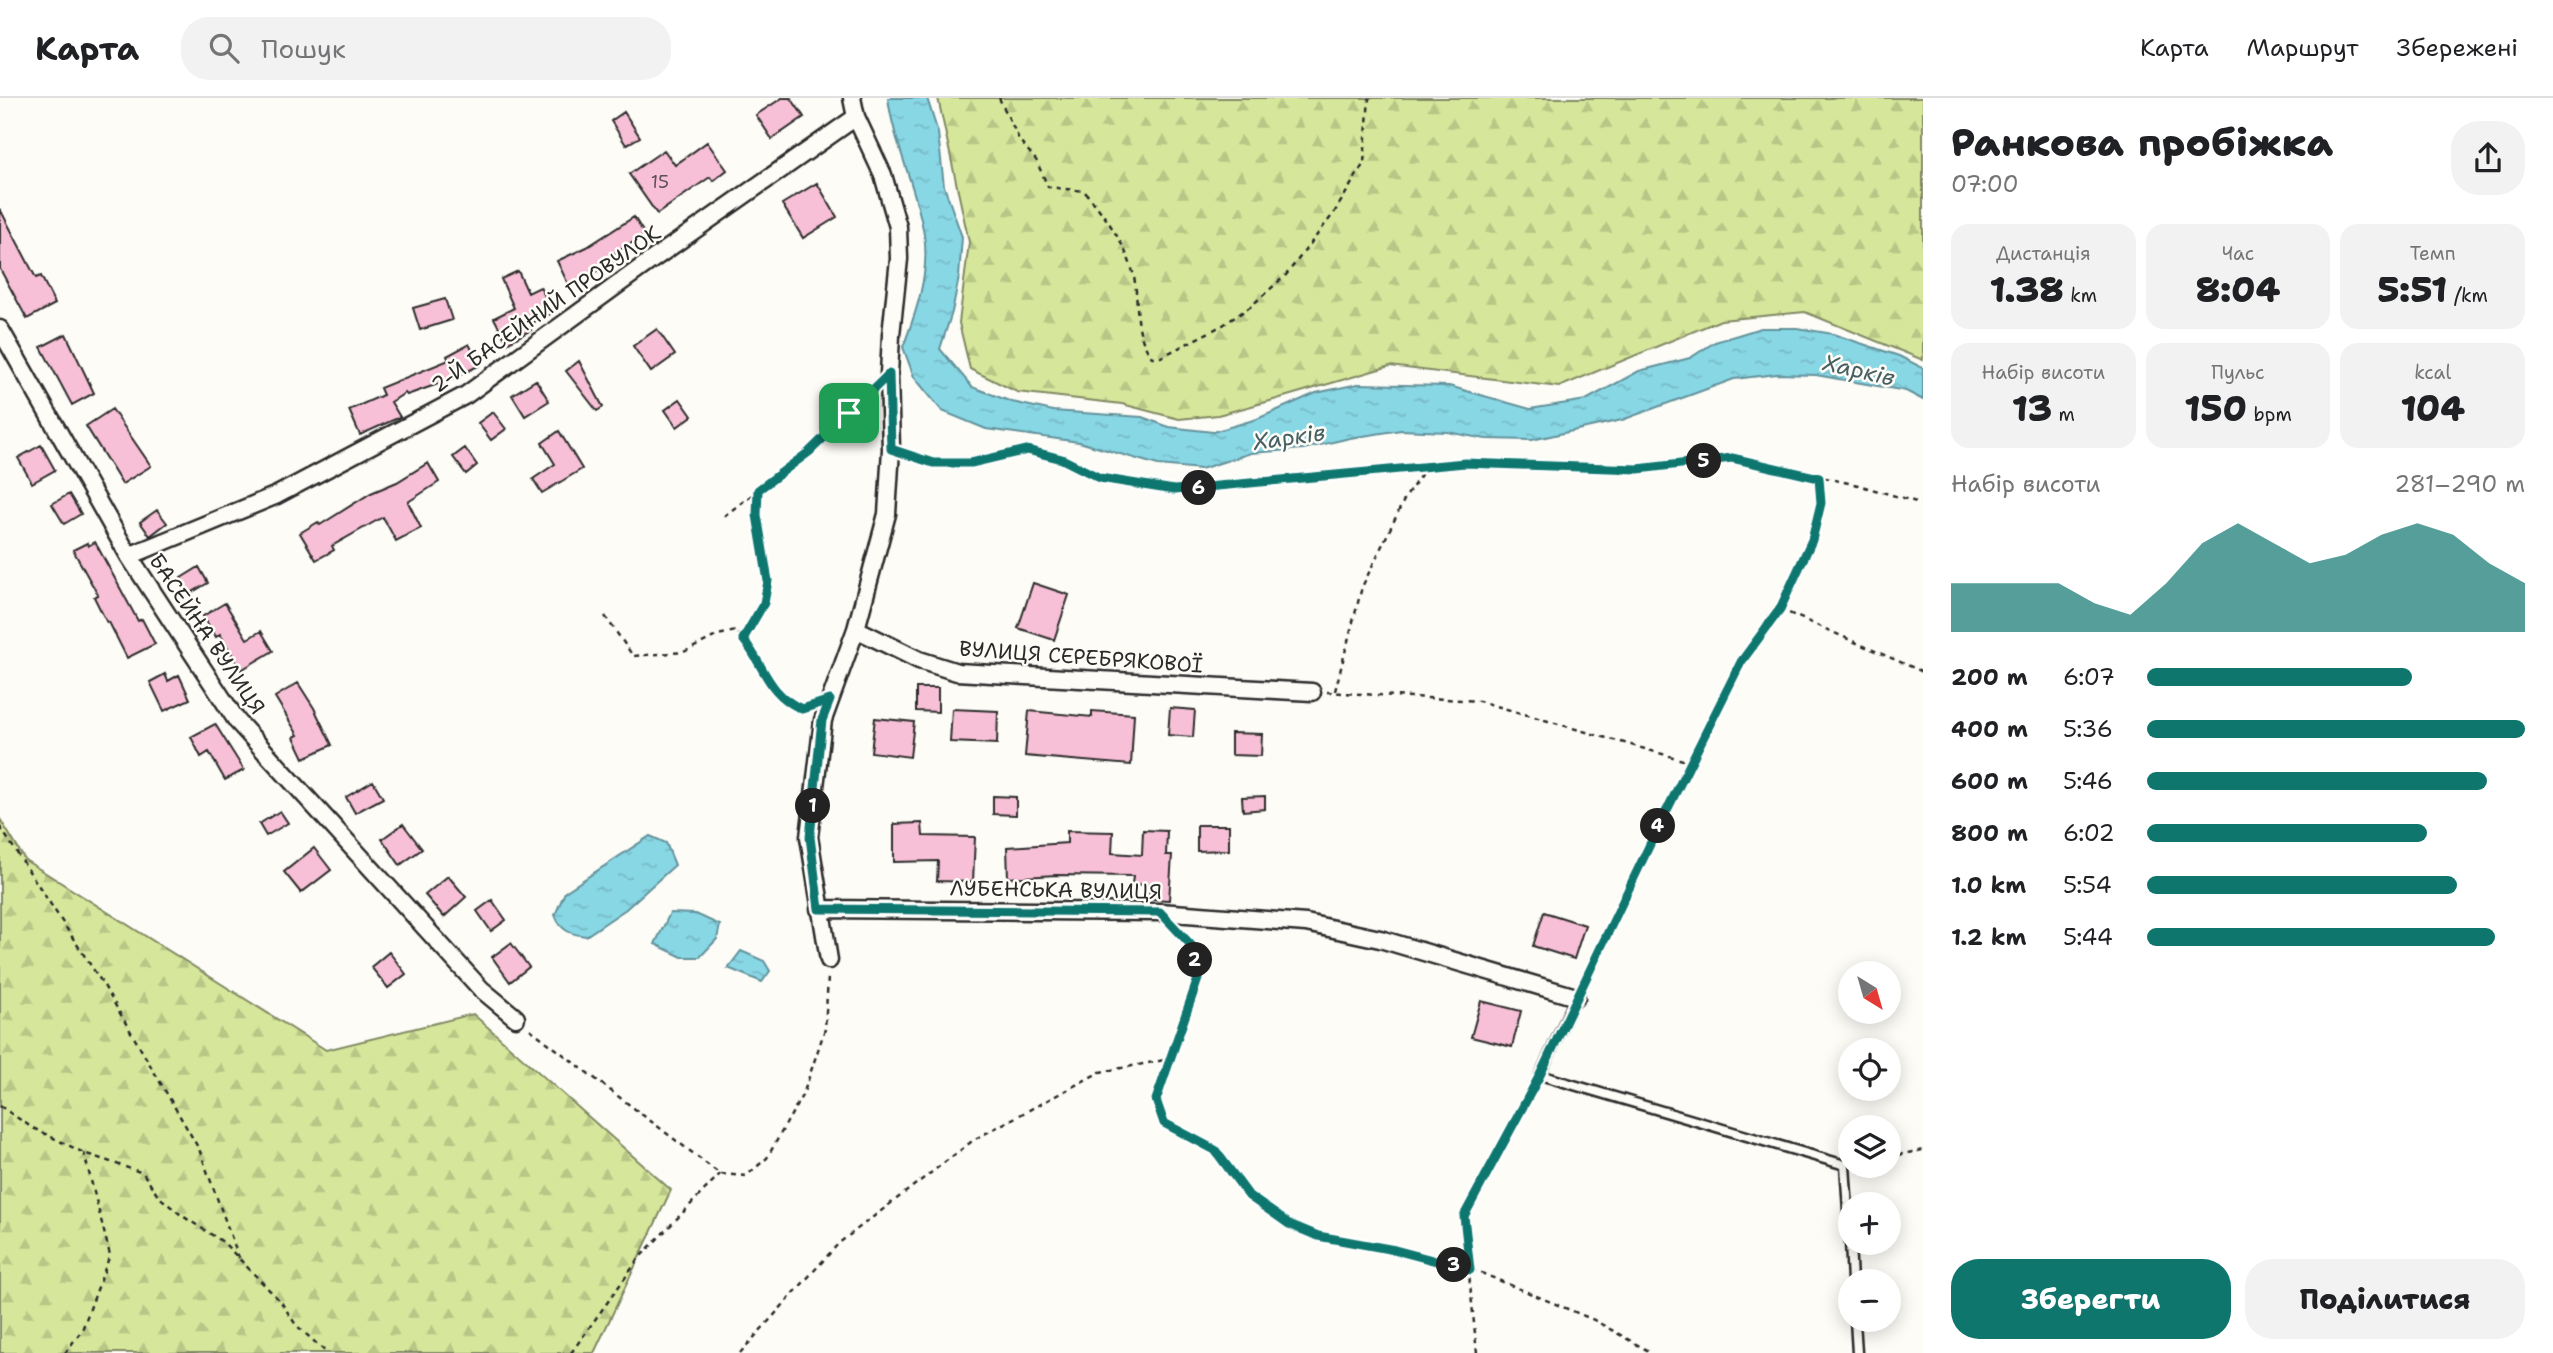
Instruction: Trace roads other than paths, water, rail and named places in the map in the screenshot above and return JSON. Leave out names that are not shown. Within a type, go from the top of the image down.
[{"type":"street","points":[[829,960],[810,837],[822,720],[856,629],[887,514],[891,449],[889,374],[899,259],[898,227],[883,175],[856,117],[852,98]]},
{"type":"street","name":"2-Й БАСЕЙНИЙ ПРОВУЛОК","points":[[129,556],[277,495],[466,395],[646,264],[856,117]]},
{"type":"street","name":"БАСЕЙНА ВУЛИЦЯ","points":[[1,334],[129,556],[237,721],[481,989],[516,1018]]},
{"type":"street","name":"ВУЛИЦЯ СЕРЕБРЯКОВОЇ","points":[[856,629],[919,660],[957,672],[1312,692]]},
{"type":"street","name":"ЛУБEНСЬКА ВУЛИЦЯ","points":[[819,909],[1160,912],[1306,923],[1380,939],[1576,997]]},
{"type":"lane","points":[[1576,997],[1540,1075],[1845,1165],[1847,1192]]},
{"type":"lane","points":[[1856,1332],[1857,1353]]},
{"type":"water","name":"Харків","points":[[888,98],[927,98],[938,133],[944,186],[962,237],[959,277],[952,312],[940,349],[972,387],[1012,402],[1053,411],[1142,417],[1169,427],[1213,432],[1257,419],[1316,393],[1358,384],[1449,386],[1530,409],[1586,400],[1639,371],[1690,358],[1715,342],[1761,328],[1797,328],[1833,334],[1899,356],[1923,368],[1923,400],[1906,391],[1816,375],[1777,374],[1734,379],[1622,420],[1532,440],[1486,439],[1447,432],[1401,430],[1303,449],[1251,453],[1201,469],[1158,465],[1079,442],[986,429],[942,411],[914,377],[903,347],[921,293],[925,249],[921,218],[895,133]]},
{"type":"water","points":[[650,836],[666,843],[675,865],[626,909],[586,936],[563,928],[555,915],[565,892]]},
{"type":"water","points":[[670,913],[696,914],[720,925],[717,939],[700,957],[682,957],[655,944]]},
{"type":"water","points":[[741,951],[764,961],[770,971],[762,982],[728,968]]}]
